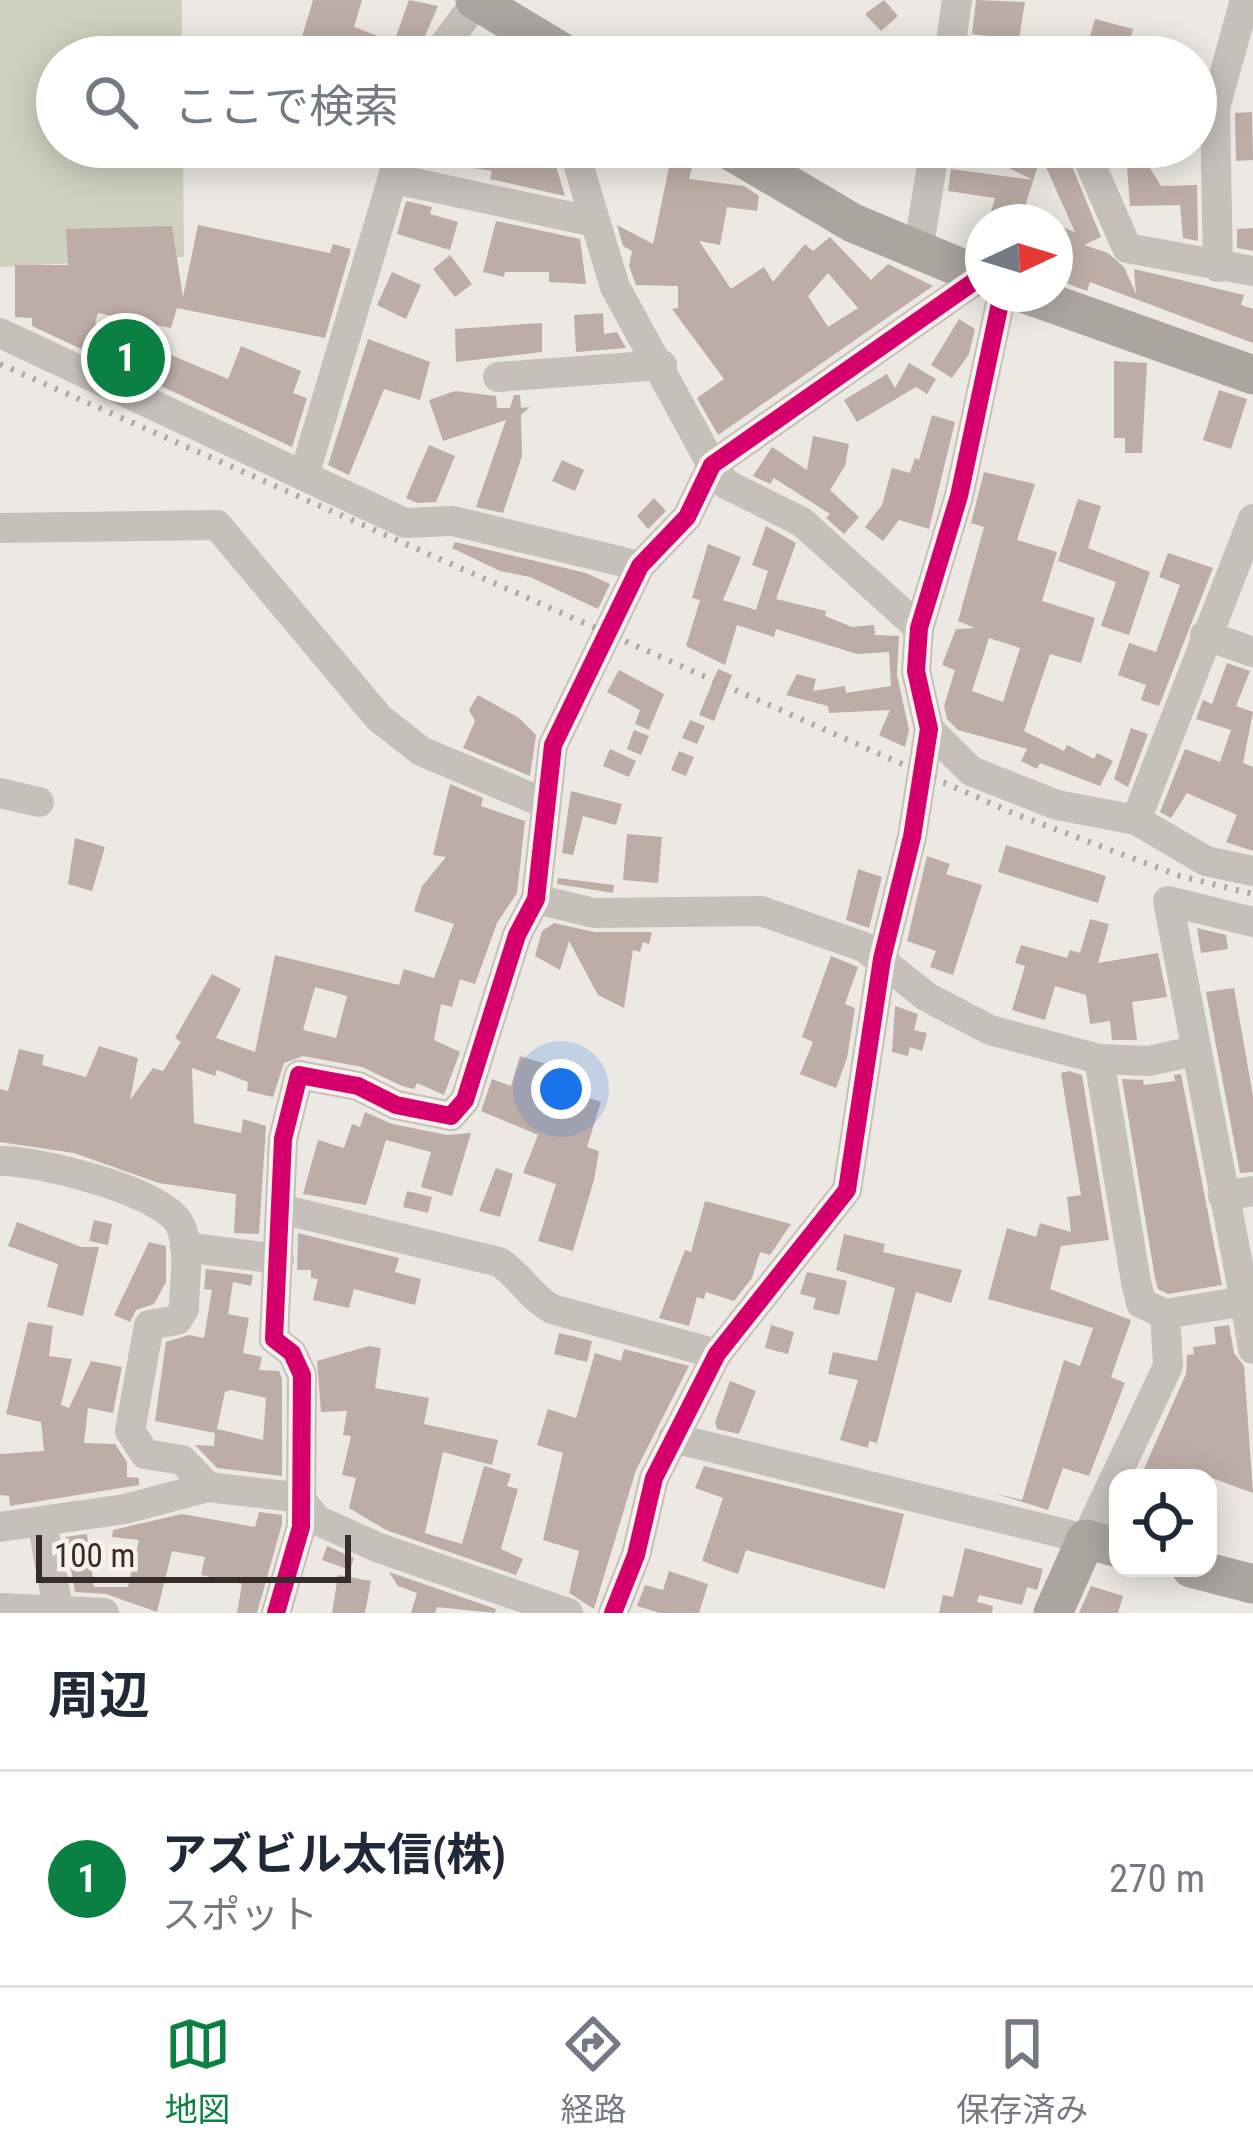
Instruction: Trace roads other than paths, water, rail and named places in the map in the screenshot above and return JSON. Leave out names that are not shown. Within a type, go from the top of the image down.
[{"type":"main road","points":[[476,1],[527,36]]},
{"type":"main road","points":[[760,168],[853,223],[965,270]]},
{"type":"main road","points":[[1073,311],[1253,375]]},
{"type":"main road","points":[[1053,1613],[1102,1544]]},
{"type":"main road","points":[[1217,1575],[1253,1584]]},
{"type":"street","points":[[952,36],[957,0]]},
{"type":"street","points":[[1217,102],[1245,0]]},
{"type":"street","points":[[450,36],[476,1]]},
{"type":"street","points":[[304,476],[397,168]]},
{"type":"street","points":[[579,168],[615,287],[726,484],[802,522],[919,628]]},
{"type":"street","points":[[918,251],[932,168]]},
{"type":"street","points":[[1092,168],[1126,248],[1253,271]]},
{"type":"street","points":[[1216,168],[1218,267]]},
{"type":"street","points":[[395,179],[595,222]]},
{"type":"street","points":[[276,1613],[301,1527],[302,1375],[292,1353],[274,1339],[283,1139],[299,1075],[358,1086],[424,1113],[451,1116],[465,1100],[517,935],[536,899],[553,745],[640,566],[687,518],[712,465],[965,289]]},
{"type":"street","points":[[613,1613],[636,1556],[654,1478],[717,1354],[847,1190],[882,958],[912,837],[929,729],[916,671],[919,628],[959,496],[998,312]]},
{"type":"street","points":[[0,333],[405,523],[453,521],[640,566]]},
{"type":"street","points":[[498,377],[662,365]]},
{"type":"street","points":[[1136,820],[1253,520]]},
{"type":"street","points":[[0,528],[217,525],[379,718],[421,751],[544,803]]},
{"type":"street","points":[[1205,635],[1253,652]]},
{"type":"street","points":[[929,729],[971,771],[1057,805],[1136,820],[1207,861],[1253,871]]},
{"type":"street","points":[[0,793],[39,802]]},
{"type":"street","points":[[536,899],[594,913],[761,911],[864,947],[927,997],[990,1030],[1099,1059],[1149,1061],[1194,1051]]},
{"type":"street","points":[[1253,922],[1168,901],[1194,1051],[1238,1193],[1253,1348]]},
{"type":"street","points":[[1099,1059],[1141,1303],[1165,1314],[1245,1301]]},
{"type":"street","points":[[0,1161],[24,1160],[104,1183],[169,1210],[181,1226],[184,1309],[177,1320],[149,1325],[130,1431],[145,1454],[182,1460],[208,1487]]},
{"type":"street","points":[[281,1209],[500,1262],[524,1278],[536,1300],[552,1309],[717,1354]]},
{"type":"street","points":[[185,1247],[279,1259]]},
{"type":"street","points":[[673,1438],[1102,1544],[1168,1366],[1165,1314]]},
{"type":"street","points":[[0,1528],[208,1487],[300,1498],[316,1520],[379,1548],[568,1613]]},
{"type":"street","points":[[42,1522],[58,1608]]},
{"type":"street","points":[[0,1608],[104,1613]]},
{"type":"railway","points":[[0,364],[1015,814],[1180,876],[1253,894]]},
{"type":"place","name":"アズビル太信(株)","points":[[126,358]]}]
